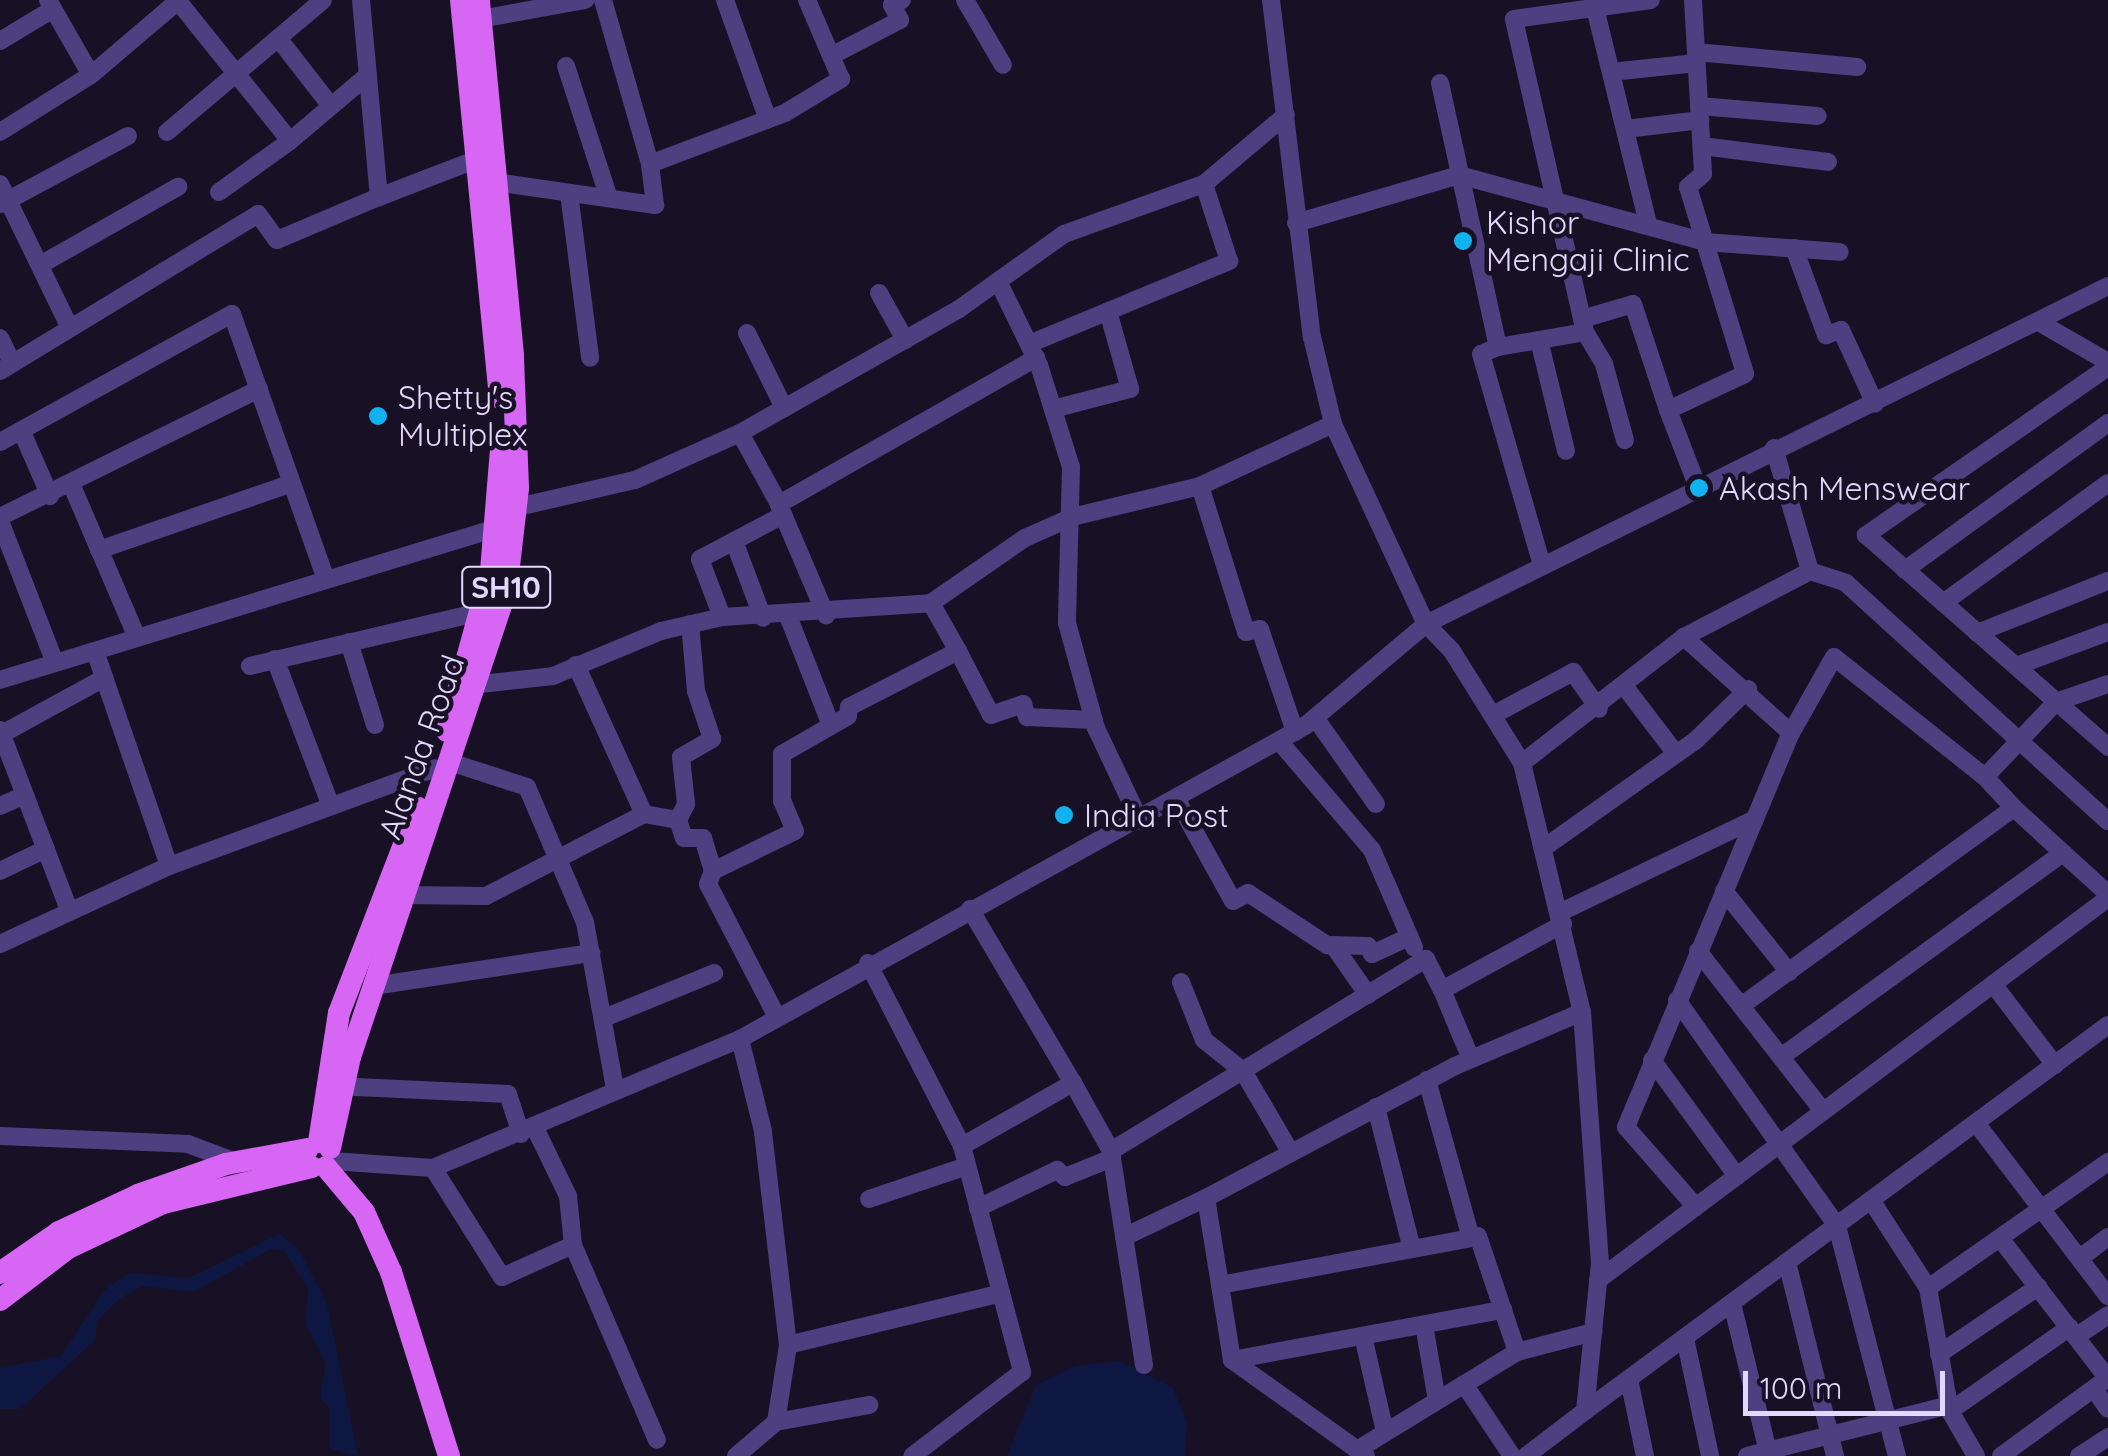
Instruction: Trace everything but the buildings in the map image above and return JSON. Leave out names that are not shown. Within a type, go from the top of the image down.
[{"type":"main road","name":"Alanda Road","points":[[461,0],[475,160],[508,420]]},
{"type":"main road","name":"Alanda Road","points":[[321,1156],[356,960],[442,765],[478,671],[506,517],[508,420],[495,182],[480,10]]},
{"type":"main road","name":"Alanda Road","points":[[478,671],[482,612],[506,517]]},
{"type":"main road","name":"Alanda Road","points":[[334,1086],[373,986],[442,765]]},
{"type":"main road","points":[[0,1273],[111,1206],[236,1162],[321,1156]]},
{"type":"main road","points":[[0,1300],[68,1248],[163,1203],[321,1156]]},
{"type":"main road","points":[[321,1156],[364,1212],[391,1272],[450,1456]]},
{"type":"street","points":[[0,132],[91,75],[178,0],[290,140]]},
{"type":"street","points":[[168,132],[323,0]]},
{"type":"street","points":[[362,0],[379,197]]},
{"type":"street","points":[[480,10],[586,0]]},
{"type":"street","points":[[495,182],[655,206],[650,164],[603,0]]},
{"type":"street","points":[[725,0],[768,120]]},
{"type":"street","points":[[650,164],[768,120],[841,78],[808,4],[829,0]]},
{"type":"street","points":[[831,56],[900,20],[892,5],[902,0]]},
{"type":"street","points":[[966,0],[1003,65]]},
{"type":"street","points":[[1271,0],[1296,223],[1334,424],[1426,624],[1495,714],[1522,763],[1562,918],[1582,1012],[1593,1137],[1598,1280],[1586,1411]]},
{"type":"street","points":[[1625,440],[1604,364],[1583,326],[1514,19],[1652,0]]},
{"type":"street","points":[[1668,410],[1745,374],[1688,187],[1703,174],[1693,0]]},
{"type":"street","points":[[0,41],[50,4],[91,75]]},
{"type":"street","points":[[1595,8],[1648,224]]},
{"type":"street","points":[[278,38],[331,106]]},
{"type":"street","points":[[1612,72],[1696,58],[1857,67]]},
{"type":"street","points":[[566,66],[609,198]]},
{"type":"street","points":[[219,192],[368,75]]},
{"type":"street","points":[[1440,83],[1498,348]]},
{"type":"street","points":[[1626,129],[1700,113],[1818,116]]},
{"type":"street","points":[[0,680],[326,579],[506,517],[635,480],[740,433],[905,340],[998,282],[1064,234],[1204,184],[1286,115]]},
{"type":"street","points":[[70,328],[3,196],[128,136]]},
{"type":"street","points":[[1702,146],[1828,162]]},
{"type":"street","points":[[0,338],[6,367],[258,214],[278,240],[475,160]]},
{"type":"street","points":[[1296,223],[1458,175],[1556,196],[1705,242],[1840,252]]},
{"type":"street","points":[[722,617],[700,559],[1032,351],[1108,311],[1229,261],[1204,184]]},
{"type":"street","points":[[40,265],[178,187]]},
{"type":"street","points":[[569,192],[590,358]]},
{"type":"street","points":[[1794,248],[1826,336],[1841,330],[1875,404]]},
{"type":"street","points":[[998,282],[1032,351],[1071,467],[1066,624],[1094,720],[1140,821]]},
{"type":"street","points":[[321,1156],[433,1168],[528,1131],[615,1088],[740,1039],[868,963],[1140,821],[1287,737],[1316,718],[1426,624],[1697,485],[2042,324],[2108,286]]},
{"type":"street","points":[[879,293],[905,340]]},
{"type":"street","points":[[1542,565],[1481,354],[1583,326],[1632,304],[1697,485]]},
{"type":"street","points":[[1053,408],[1130,389],[1108,311]]},
{"type":"street","points":[[0,442],[232,314],[326,579]]},
{"type":"street","points":[[2042,324],[2108,365],[1866,535],[2108,747]]},
{"type":"street","points":[[748,333],[784,408]]},
{"type":"street","points":[[1540,340],[1566,450]]},
{"type":"street","points":[[54,663],[0,519],[259,389]]},
{"type":"street","points":[[1905,570],[2108,423]]},
{"type":"street","points":[[478,671],[553,676],[690,624],[722,617],[826,615],[932,603],[1025,538],[1072,517],[1200,486],[1334,424]]},
{"type":"street","points":[[22,432],[50,496]]},
{"type":"street","points":[[740,433],[781,510],[826,615]]},
{"type":"street","points":[[1774,448],[1810,572]]},
{"type":"street","points":[[100,550],[292,483]]},
{"type":"street","points":[[1944,603],[2108,483]]},
{"type":"street","points":[[72,486],[137,638]]},
{"type":"street","points":[[1200,486],[1246,632],[1260,630],[1287,737],[1372,850],[1420,962]]},
{"type":"street","points":[[734,541],[763,618]]},
{"type":"street","points":[[1522,763],[1599,709],[1684,637],[1810,572],[1846,583],[2108,821]]},
{"type":"street","points":[[1977,632],[2108,581]]},
{"type":"street","points":[[932,603],[991,715],[1023,704],[1027,717],[1094,720]]},
{"type":"street","points":[[250,666],[482,612]]},
{"type":"street","points":[[788,616],[832,725]]},
{"type":"street","points":[[690,624],[696,690],[712,738],[681,757],[686,804],[678,820],[684,838],[703,838],[713,871],[708,884],[777,1017]]},
{"type":"street","points":[[2016,666],[2108,632]]},
{"type":"street","points":[[1684,637],[1748,690],[1791,733]]},
{"type":"street","points":[[350,642],[375,725]]},
{"type":"street","points":[[713,871],[795,831],[782,801],[782,754],[832,725],[848,707],[958,650]]},
{"type":"street","points":[[95,651],[168,866]]},
{"type":"street","points":[[1598,1280],[2108,896],[1985,777],[1834,657],[1791,733],[1626,1126]]},
{"type":"street","points":[[275,659],[330,804]]},
{"type":"street","points":[[576,665],[644,814]]},
{"type":"street","points":[[1495,714],[1573,672],[1599,709]]},
{"type":"street","points":[[69,910],[1,733],[104,678]]},
{"type":"street","points":[[1985,777],[2056,702],[2108,684]]},
{"type":"street","points":[[1626,687],[1676,754]]},
{"type":"street","points":[[1545,847],[1676,754],[1748,690]]},
{"type":"street","points":[[1316,718],[1376,804]]},
{"type":"street","points":[[0,944],[168,866],[442,765],[522,781],[559,856],[592,954],[615,1088]]},
{"type":"street","points":[[0,806],[25,795]]},
{"type":"street","points":[[1177,800],[1232,900],[1248,892],[1333,945],[1368,994]]},
{"type":"street","points":[[1742,1006],[2014,808]]},
{"type":"street","points":[[401,895],[486,896],[644,814],[678,820]]},
{"type":"street","points":[[1442,990],[1562,918],[1755,819]]},
{"type":"street","points":[[0,871],[46,849]]},
{"type":"street","points":[[1781,1057],[2063,853]]},
{"type":"street","points":[[1724,890],[1789,972]]},
{"type":"street","points":[[970,910],[1112,1154],[1144,1365]]},
{"type":"street","points":[[1333,945],[1368,946],[1372,954],[1409,936]]},
{"type":"street","points":[[1698,950],[1823,1112]]},
{"type":"street","points":[[373,986],[592,954]]},
{"type":"street","points":[[978,1208],[1058,1170],[1065,1177],[1112,1154],[1426,959],[1471,1059]]},
{"type":"street","points":[[868,963],[962,1146],[1020,1377],[912,1456]]},
{"type":"street","points":[[604,1018],[714,973]]},
{"type":"street","points":[[1181,982],[1204,1040],[1243,1070],[1291,1153]]},
{"type":"street","points":[[1992,984],[2055,1065]]},
{"type":"street","points":[[1677,1000],[1837,1226],[1897,1456]]},
{"type":"street","points":[[1124,1237],[1206,1198],[1427,1080],[1582,1012]]},
{"type":"street","points":[[1526,1456],[2108,1025]]},
{"type":"street","points":[[740,1039],[763,1131],[788,1344],[776,1422]]},
{"type":"street","points":[[1652,1060],[1737,1176]]},
{"type":"street","points":[[1427,1080],[1471,1238]]},
{"type":"street","points":[[962,1146],[1073,1082]]},
{"type":"street","points":[[334,1086],[508,1094],[568,1196],[574,1245],[657,1440]]},
{"type":"street","points":[[1376,1107],[1412,1249]]},
{"type":"street","points":[[1976,1122],[2108,1296]]},
{"type":"street","points":[[1593,1137],[1626,1126]]},
{"type":"street","points":[[1626,1126],[1696,1206]]},
{"type":"street","points":[[0,1136],[188,1144],[236,1162]]},
{"type":"street","points":[[1928,1288],[2003,1242],[2108,1162]]},
{"type":"street","points":[[868,1199],[968,1166]]},
{"type":"street","points":[[433,1168],[502,1277],[574,1245]]},
{"type":"street","points":[[1206,1198],[1232,1360],[1361,1453],[1385,1432],[1517,1352],[1593,1332]]},
{"type":"street","points":[[1871,1200],[1928,1288],[1950,1408],[1976,1456]]},
{"type":"street","points":[[1220,1285],[1478,1236],[1517,1352]]},
{"type":"street","points":[[2080,1258],[2108,1237]]},
{"type":"street","points":[[2003,1242],[2074,1331],[2103,1382],[2108,1410]]},
{"type":"street","points":[[1787,1262],[1836,1456]]},
{"type":"street","points":[[1939,1354],[2038,1287]]},
{"type":"street","points":[[788,1344],[1001,1293]]},
{"type":"street","points":[[1732,1303],[1769,1453]]},
{"type":"street","points":[[1232,1360],[1502,1310]]},
{"type":"street","points":[[1747,1456],[1950,1408],[2074,1331],[2108,1315]]},
{"type":"street","points":[[1424,1324],[1438,1400]]},
{"type":"street","points":[[1363,1336],[1385,1432]]},
{"type":"street","points":[[1685,1338],[1710,1456]]},
{"type":"street","points":[[1628,1379],[1645,1456]]},
{"type":"street","points":[[2001,1456],[2103,1382]]},
{"type":"street","points":[[1464,1384],[1512,1456]]},
{"type":"street","points":[[736,1456],[776,1422],[870,1405]]},
{"type":"street","points":[[2079,1456],[2108,1437]]},
{"type":"water","points":[[279,1234],[298,1248],[327,1304],[358,1456],[330,1449],[329,1408],[320,1398],[326,1363],[306,1325],[308,1288],[284,1251],[271,1249],[194,1292],[142,1286],[118,1300],[97,1322],[95,1340],[20,1409],[0,1409],[0,1368],[61,1356],[104,1291],[129,1273],[189,1278]]},
{"type":"water","points":[[1120,1361],[1173,1388],[1187,1423],[1185,1456],[1007,1456],[1036,1385],[1075,1366]]},
{"type":"place","name":"Kishor Mengaji Clinic","points":[[1463,241]]},
{"type":"place","name":"Shetty's Multiplex","points":[[378,416]]},
{"type":"place","name":"Akash Menswear","points":[[1699,488]]},
{"type":"place","name":"India Post","points":[[1064,815]]}]
